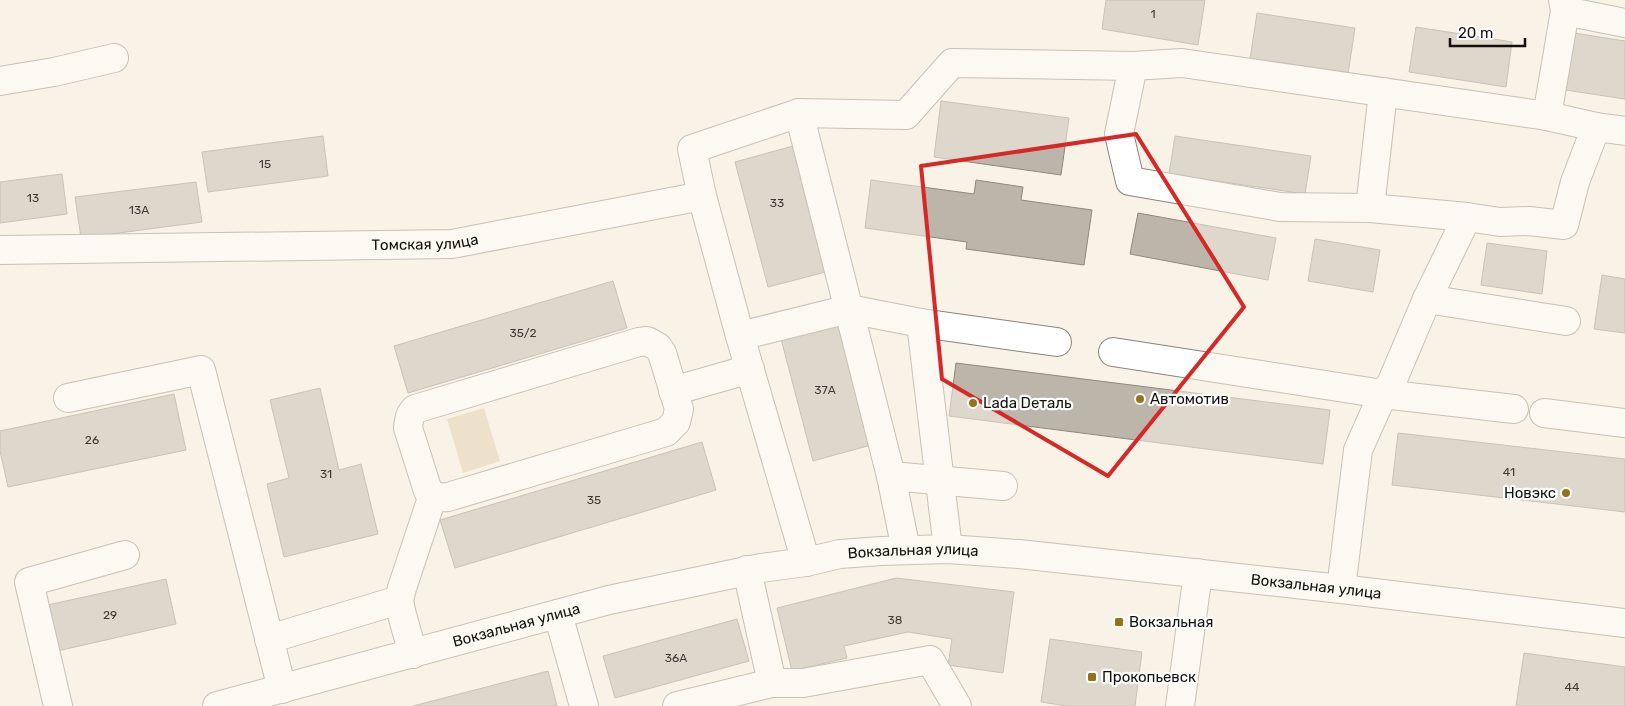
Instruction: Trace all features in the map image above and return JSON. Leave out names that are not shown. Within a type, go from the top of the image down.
[{"type":"main road","points":[[1547,116],[1564,5],[1625,23]]},
{"type":"main road","points":[[0,81],[54,72],[114,58]]},
{"type":"main road","points":[[806,562],[740,336],[702,196],[692,149],[799,114],[906,114],[952,62],[1132,66],[1182,64],[1547,116],[1596,127],[1625,131]]},
{"type":"main road","points":[[1132,66],[1119,134],[1130,181],[1280,207],[1370,208],[1500,222],[1529,221],[1564,225],[1575,182],[1596,127]]},
{"type":"main road","points":[[1370,208],[1383,92]]},
{"type":"main road","points":[[799,114],[891,476],[906,550]]},
{"type":"main road","name":"Томская улица","points":[[0,250],[452,244],[702,196]]},
{"type":"main road","points":[[1341,589],[1358,450],[1384,394],[1391,384],[1427,299],[1466,217]]},
{"type":"main road","points":[[1427,299],[1566,321]]},
{"type":"main road","points":[[740,336],[849,309],[922,323],[1057,342]]},
{"type":"main road","points":[[922,323],[948,549]]},
{"type":"main road","points":[[647,341],[658,346],[662,353],[673,391],[679,409],[678,416],[672,427],[666,432],[441,498],[433,495],[425,485],[408,428],[411,414],[421,406],[639,342],[647,341]]},
{"type":"main road","points":[[1112,352],[1384,394],[1514,409]]},
{"type":"main road","points":[[673,391],[750,369]]},
{"type":"main road","points":[[68,398],[200,370],[282,689]]},
{"type":"main road","points":[[1544,413],[1625,423]]},
{"type":"main road","points":[[891,476],[1003,486]]},
{"type":"main road","points":[[413,654],[399,600],[433,495]]},
{"type":"main road","name":"Вокзальная улица","points":[[217,706],[248,702],[282,689],[609,600],[747,570],[806,562],[840,554],[906,550],[948,549],[1019,554],[1341,589],[1625,623]]},
{"type":"main road","points":[[58,706],[29,582],[125,555]]},
{"type":"main road","points":[[747,570],[772,683]]},
{"type":"main road","points":[[1180,706],[1198,573]]},
{"type":"main road","points":[[269,639],[399,600]]},
{"type":"main road","points":[[558,614],[584,706]]},
{"type":"main road","points":[[677,706],[772,683],[802,683],[930,660],[957,706]]},
{"type":"highlighted area","points":[[1136,134],[1244,307],[1108,476],[942,379],[921,166]]},
{"type":"shaded area","points":[[484,408],[500,461],[463,473],[447,419]]},
{"type":"building","points":[[1106,0],[1205,0],[1198,45],[1102,29]]},
{"type":"building","points":[[1257,13],[1355,28],[1348,74],[1250,59]]},
{"type":"building","points":[[1416,27],[1512,42],[1506,87],[1409,72]]},
{"type":"building","points":[[1574,33],[1625,41],[1625,99],[1565,90]]},
{"type":"building","points":[[941,101],[1069,118],[1061,175],[934,157]]},
{"type":"building","points":[[323,136],[328,176],[208,192],[202,152]]},
{"type":"building","points":[[1175,136],[1311,156],[1305,194],[1169,174]]},
{"type":"building","points":[[793,146],[826,272],[768,287],[735,162]]},
{"type":"building","points":[[62,174],[67,214],[0,223],[0,182]]},
{"type":"building","points":[[871,180],[974,194],[976,180],[1023,187],[1021,200],[1092,210],[1084,265],[966,249],[967,242],[865,228]]},
{"type":"building","points":[[196,182],[202,222],[81,238],[75,197]]},
{"type":"building","points":[[1138,213],[1276,238],[1268,280],[1130,254]]},
{"type":"building","points":[[1315,239],[1380,250],[1373,292],[1308,281]]},
{"type":"building","points":[[1487,243],[1547,251],[1542,294],[1481,285]]},
{"type":"building","points":[[1602,275],[1625,279],[1625,333],[1594,329]]},
{"type":"building","points":[[613,281],[627,328],[408,393],[394,346]]},
{"type":"building","points":[[838,319],[871,445],[813,461],[780,335]]},
{"type":"building","points":[[956,363],[1330,410],[1323,464],[949,416]]},
{"type":"building","points":[[320,388],[339,470],[361,464],[378,534],[284,557],[267,484],[289,478],[270,400]]},
{"type":"building","points":[[174,394],[186,450],[8,487],[0,451],[0,431]]},
{"type":"building","points":[[1398,433],[1625,459],[1625,512],[1392,485]]},
{"type":"building","points":[[702,442],[716,490],[455,568],[440,520]]},
{"type":"building","points":[[896,578],[1014,592],[1003,673],[948,665],[952,639],[908,632],[844,646],[847,658],[792,671],[777,608]]},
{"type":"building","points":[[166,579],[176,624],[53,652],[43,606]]},
{"type":"building","points":[[737,619],[749,661],[615,698],[603,656]]},
{"type":"building","name":"Прокопьевск","points":[[1050,639],[1142,652],[1135,706],[1067,706],[1041,702]]},
{"type":"building","points":[[1524,653],[1625,667],[1625,706],[1516,706]]},
{"type":"building","points":[[548,671],[557,706],[413,706]]},
{"type":"place","name":"Автомотив","points":[[1140,399]]},
{"type":"place","name":"Lada Dеталь","points":[[973,403]]},
{"type":"place","name":"Новэкс","points":[[1566,493]]},
{"type":"place","name":"Вокзальная","points":[[1119,622]]},
{"type":"place","name":"Прокопьевск","points":[[1092,677]]}]
